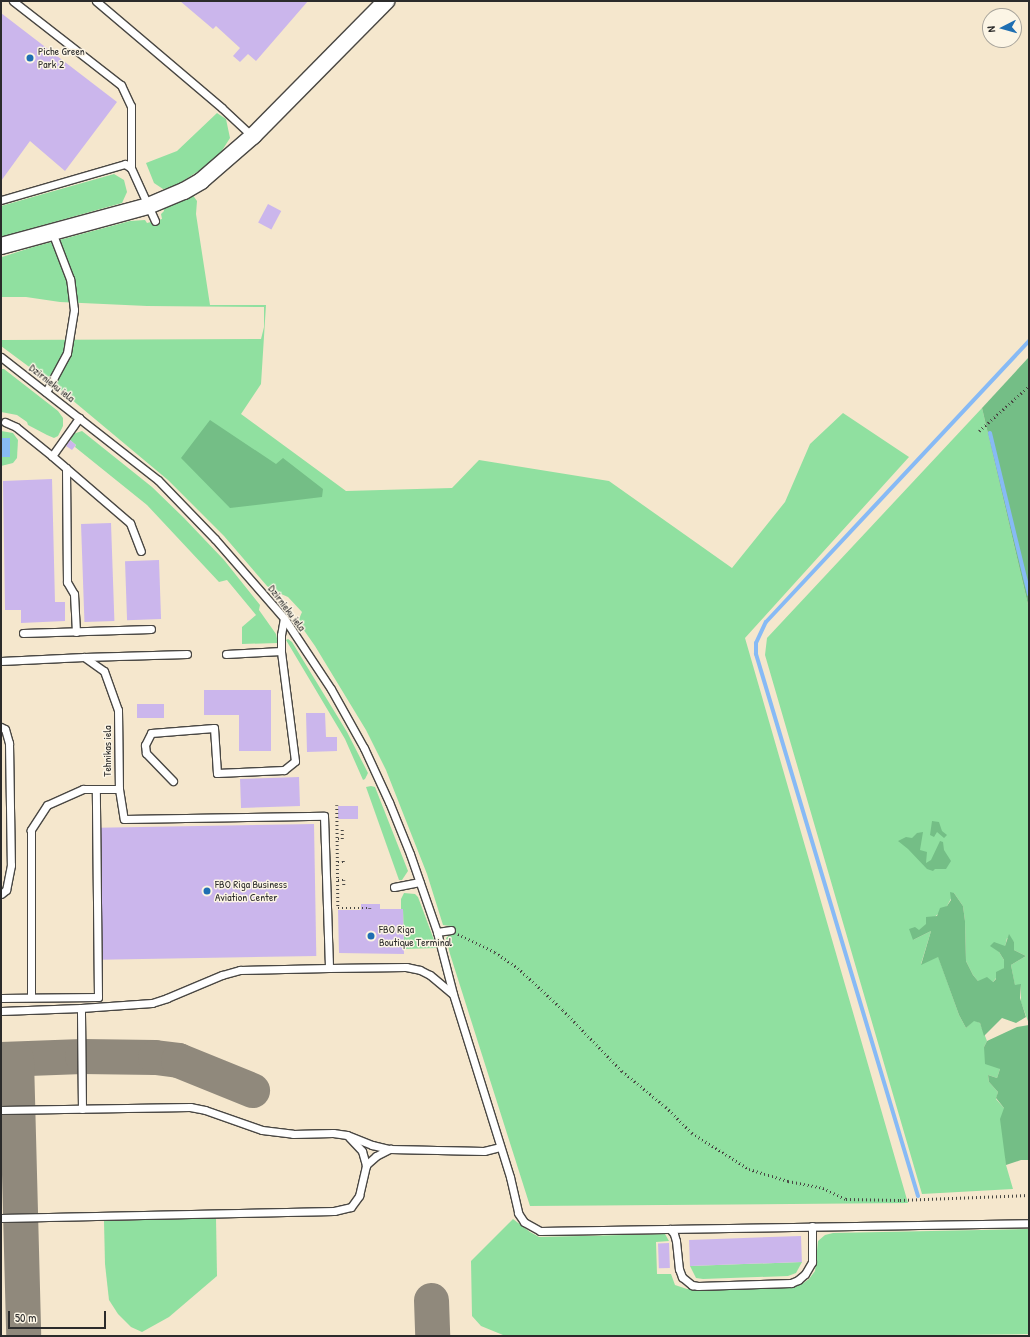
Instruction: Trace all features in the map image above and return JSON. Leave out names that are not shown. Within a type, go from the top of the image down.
[{"type":"street","points":[[1,246],[148,206],[184,191],[201,181],[253,136],[386,1]]},
{"type":"lane","points":[[13,1],[121,85],[131,106],[131,168],[155,221]]},
{"type":"lane","points":[[96,1],[253,136]]},
{"type":"lane","points":[[1,200],[125,164],[131,168]]},
{"type":"lane","points":[[46,392],[66,353],[74,310],[70,279],[52,232]]},
{"type":"lane","name":"Dzirnieku iela","points":[[1,357],[158,480],[215,539],[284,618],[331,689],[364,748],[389,802],[420,882],[437,932],[453,994],[515,1194],[518,1213],[524,1222],[540,1232],[1029,1223]]},
{"type":"lane","points":[[52,456],[79,418]]},
{"type":"lane","points":[[5,422],[16,427],[52,456],[130,523],[141,551]]},
{"type":"lane","points":[[66,468],[67,582],[74,594],[76,632]]},
{"type":"lane","points":[[173,782],[146,753],[145,745],[151,733],[214,728],[217,773],[284,770],[295,761],[281,651],[280,635],[284,618]]},
{"type":"lane","points":[[24,633],[151,629]]},
{"type":"lane","points":[[226,654],[281,651]]},
{"type":"lane","points":[[1,661],[187,654]]},
{"type":"lane","name":"Tehnikas iela","points":[[31,997],[31,830],[48,805],[82,790],[118,789],[118,710],[104,671],[84,657]]},
{"type":"lane","points":[[1,727],[5,728],[10,743],[10,865],[6,890],[1,894]]},
{"type":"lane","points":[[1,998],[98,997],[96,789]]},
{"type":"lane","points":[[118,789],[124,819],[324,816],[329,968]]},
{"type":"lane","points":[[394,887],[420,882]]},
{"type":"lane","points":[[437,932],[451,930]]},
{"type":"lane","points":[[1,1011],[81,1008],[152,1003],[222,975],[240,970],[406,967],[420,970],[430,975],[453,994]]},
{"type":"lane","points":[[81,1008],[82,1109]]},
{"type":"lane","points":[[1,1110],[190,1107],[205,1110],[257,1128],[278,1133],[347,1134],[372,1145],[390,1149],[484,1151],[500,1147]]},
{"type":"lane","points":[[1,1218],[334,1211],[351,1207],[359,1196],[366,1165],[362,1151],[347,1134]]},
{"type":"lane","points":[[366,1165],[376,1156],[390,1149]]},
{"type":"lane","points":[[670,1229],[674,1234],[676,1241],[679,1269],[682,1277],[692,1285],[698,1286],[791,1283],[798,1280],[805,1274],[812,1262],[812,1226]]},
{"type":"path","points":[[979,431],[1029,386]]},
{"type":"path","points":[[337,805],[338,908],[370,909]]},
{"type":"path","points":[[338,839],[342,839],[342,830]]},
{"type":"path","points":[[338,862],[344,862],[344,860]]},
{"type":"path","points":[[338,880],[344,880],[344,887]]},
{"type":"path","points":[[451,930],[495,952],[518,968],[563,1010],[622,1071],[666,1107],[692,1133],[749,1169],[788,1181],[823,1188],[846,1199],[900,1200],[1029,1196]]},
{"type":"green space","points":[[217,113],[226,119],[230,138],[216,160],[172,188],[163,189],[154,183],[146,163],[177,151]]},
{"type":"green space","points":[[114,174],[124,180],[127,192],[122,203],[1,237],[1,206]]},
{"type":"green space","points":[[192,194],[197,201],[196,214],[210,305],[266,305],[261,384],[241,414],[346,491],[452,488],[479,460],[609,481],[732,568],[785,502],[810,444],[843,413],[909,457],[745,638],[908,1203],[530,1206],[450,954],[446,938],[452,933],[450,926],[443,925],[427,874],[386,770],[366,730],[315,646],[301,626],[299,619],[302,612],[288,597],[272,590],[267,586],[224,536],[168,480],[59,389],[1,346],[1,340],[261,339],[264,327],[264,307],[147,306],[60,302],[26,297],[1,297],[2,257],[33,247],[130,221],[145,220],[147,223],[162,219],[161,214],[164,211],[164,207]]},
{"type":"green space","points":[[1029,357],[1029,609],[982,408]]},
{"type":"green space","points":[[1,369],[4,369],[58,411],[63,418],[63,426],[58,436],[54,438],[47,435],[28,425],[27,422],[17,415],[1,412]]},
{"type":"green space","points":[[982,408],[1029,609],[1029,1024],[1021,1002],[1021,985],[1015,986],[1011,965],[1026,956],[1014,950],[1014,942],[1007,938],[1005,947],[999,952],[1004,960],[1004,968],[993,982],[978,981],[973,975],[966,961],[963,906],[954,893],[947,906],[919,931],[913,940],[931,931],[921,964],[938,956],[959,1015],[966,1028],[974,1020],[980,1023],[987,1041],[984,1047],[1000,1069],[997,1078],[988,1075],[989,1082],[998,1092],[996,1099],[1004,1108],[1006,1165],[1013,1189],[922,1194],[765,655],[767,638]]},
{"type":"green space","points":[[210,420],[276,464],[283,458],[323,489],[322,497],[230,508],[181,458]]},
{"type":"green space","points":[[1,431],[13,433],[18,440],[17,458],[13,463],[1,466]]},
{"type":"green space","points":[[82,431],[152,487],[224,560],[260,605],[259,610],[276,634],[278,643],[242,644],[242,627],[256,615],[227,580],[219,582],[147,505],[75,447],[76,445],[70,440],[73,434]]},
{"type":"green space","points":[[288,639],[292,642],[347,732],[368,773],[365,779],[363,780],[345,739],[286,640]]},
{"type":"green space","points":[[366,787],[375,787],[408,871],[402,880],[399,880]]},
{"type":"green space","points":[[932,821],[939,822],[942,831],[947,835],[944,838],[937,832],[934,837],[930,835]]},
{"type":"green space","points":[[923,832],[920,850],[927,852],[926,863],[931,860],[940,841],[943,842],[944,850],[951,861],[946,869],[935,869],[933,871],[927,869],[898,841],[906,837],[912,838],[917,833]]},
{"type":"green space","points":[[950,892],[954,893],[963,906],[966,961],[973,975],[978,981],[987,977],[993,982],[996,979],[996,972],[1004,968],[1004,960],[999,952],[990,946],[994,942],[1005,946],[1009,934],[1014,942],[1014,950],[1026,956],[1011,965],[1015,985],[1021,984],[1020,998],[1026,1017],[1016,1023],[1002,1018],[984,1036],[980,1023],[974,1021],[966,1028],[959,1015],[938,957],[921,965],[931,931],[913,940],[909,929],[915,927],[919,930],[926,924],[926,917],[937,916],[940,908],[947,906],[951,900]]},
{"type":"green space","points":[[404,893],[415,894],[418,897],[437,948],[404,949],[403,909],[401,909],[401,899]]},
{"type":"green space","points":[[1029,1025],[1029,1160],[1021,1160],[1006,1165],[1000,1119],[1004,1108],[996,1098],[998,1092],[989,1082],[988,1075],[997,1078],[1000,1069],[985,1064],[984,1047],[987,1041],[1017,1027]]},
{"type":"green space","points":[[216,1218],[217,1276],[169,1317],[142,1332],[131,1327],[118,1314],[109,1300],[105,1264],[104,1221]]},
{"type":"green space","points":[[513,1219],[539,1237],[665,1234],[669,1241],[656,1242],[657,1274],[671,1274],[675,1285],[687,1289],[794,1286],[802,1284],[809,1279],[815,1271],[818,1241],[825,1235],[833,1233],[1029,1229],[1029,1334],[863,1336],[503,1335],[481,1326],[472,1316],[471,1261]]},
{"type":"green space","points":[[802,1262],[796,1273],[788,1276],[703,1279],[696,1278],[690,1266]]},
{"type":"water","points":[[1,438],[10,438],[10,457],[1,457]]},
{"type":"building","points":[[180,1],[308,1],[256,61],[248,54],[240,62],[233,56],[240,48],[216,26],[213,29]]},
{"type":"building","name":"Piche Green Park 2","points":[[1,13],[117,102],[65,171],[30,141],[1,181]]},
{"type":"building","points":[[268,204],[281,211],[271,230],[258,223]]},
{"type":"building","points":[[70,440],[76,445],[72,450],[66,446]]},
{"type":"building","points":[[52,479],[55,602],[65,602],[65,621],[21,623],[21,610],[5,610],[3,481]]},
{"type":"building","points":[[111,523],[114,621],[84,622],[81,524]]},
{"type":"building","points":[[159,560],[161,619],[127,620],[125,561]]},
{"type":"building","points":[[204,690],[271,690],[271,751],[239,751],[239,715],[204,715]]},
{"type":"building","points":[[137,704],[164,704],[164,718],[137,718]]},
{"type":"building","points":[[306,713],[325,713],[326,737],[337,737],[337,751],[307,752]]},
{"type":"building","points":[[299,777],[300,806],[241,808],[240,779]]},
{"type":"building","points":[[338,806],[358,806],[358,819],[338,819]]},
{"type":"building","name":"FBO Riga Business Aviation Center","points":[[314,824],[316,956],[100,960],[98,828]]},
{"type":"building","name":"FBO Riga Boutique Terminal","points":[[361,904],[380,904],[380,909],[403,909],[404,954],[339,953],[338,910],[361,910]]},
{"type":"building","points":[[801,1236],[802,1262],[690,1266],[689,1240]]},
{"type":"building","points":[[658,1243],[669,1243],[670,1268],[659,1268]]},
{"type":"waterway","points":[[918,1196],[756,654],[756,643],[766,622],[1029,341]]},
{"type":"waterway","points":[[990,433],[1029,594]]},
{"type":"taxiway","points":[[1,1059],[82,1056],[155,1057],[178,1060],[252,1090]]},
{"type":"taxiway","points":[[16,1059],[23,1333]]},
{"type":"taxiway","points":[[431,1300],[432,1336]]},
{"type":"place","name":"Piche Green Park 2","points":[[30,58]]},
{"type":"place","name":"FBO Riga Business Aviation Center","points":[[207,891]]},
{"type":"place","name":"FBO Riga Boutique Terminal","points":[[371,936]]}]
